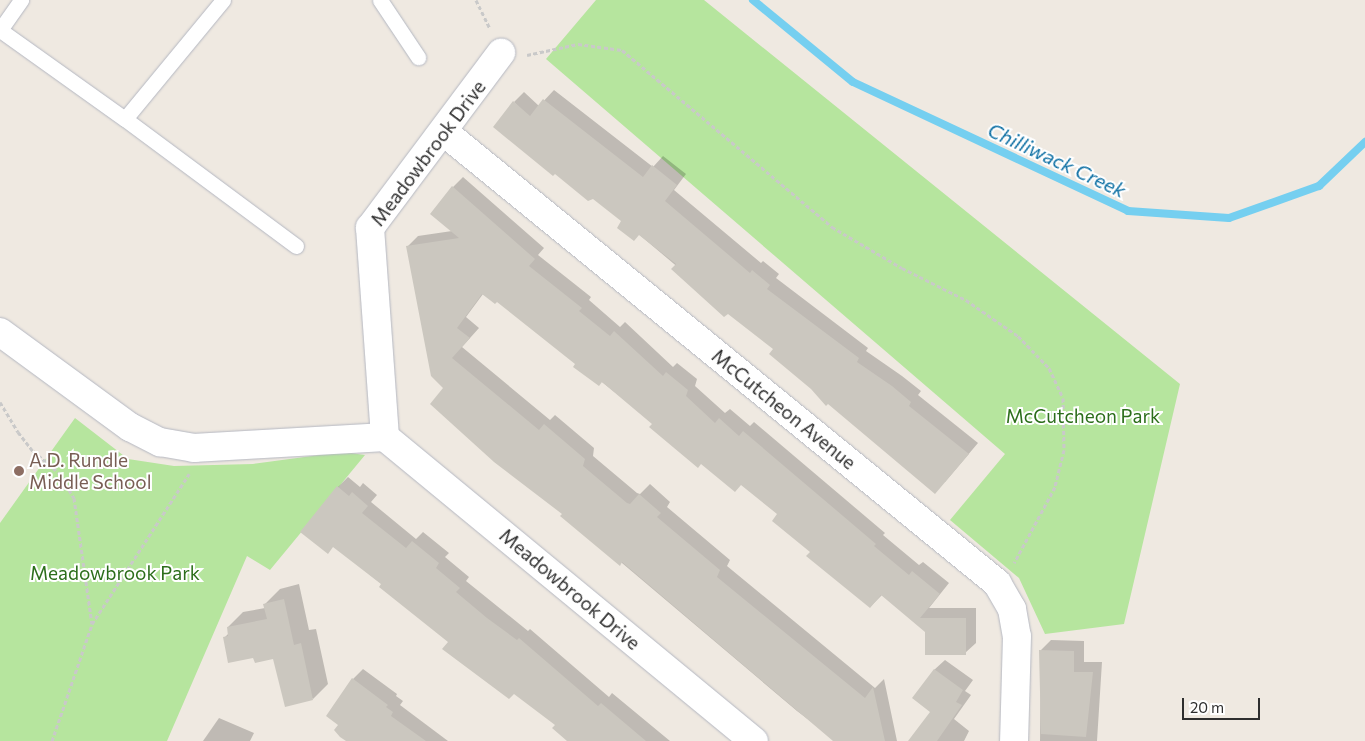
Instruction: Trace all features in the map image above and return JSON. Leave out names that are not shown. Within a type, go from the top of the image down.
[{"type":"street","name":"Meadowbrook Drive","points":[[502,54],[370,228],[386,437],[754,741]]},
{"type":"street","name":"McCutcheon Avenue","points":[[444,132],[997,583],[1012,609],[1017,636],[1014,741]]},
{"type":"street","points":[[0,332],[130,427],[160,442],[194,448],[386,437]]},
{"type":"lane","points":[[21,0],[0,30],[125,119],[296,246]]},
{"type":"lane","points":[[125,119],[223,0]]},
{"type":"lane","points":[[380,0],[418,57]]},
{"type":"path","points":[[476,0],[502,54],[521,57],[578,44],[622,50],[832,227],[902,268],[966,300],[1018,336],[1049,368],[1063,398],[1064,450],[1051,494],[1018,558],[997,583]]},
{"type":"path","points":[[0,402],[18,432],[33,451],[60,474],[74,498],[92,624]]},
{"type":"path","points":[[52,741],[92,624],[207,446]]},
{"type":"green space","name":"McCutcheon Park","points":[[596,0],[704,0],[1180,384],[1124,624],[1045,634],[1019,578],[950,520],[1005,454],[546,59]]},
{"type":"green space","name":"Meadowbrook Park","points":[[75,418],[128,459],[174,466],[253,464],[342,452],[365,455],[270,570],[247,556],[167,741],[0,741],[0,523]]},
{"type":"building","points":[[543,99],[643,177],[652,165],[677,185],[665,201],[750,273],[752,270],[770,285],[767,289],[859,358],[857,362],[892,386],[911,402],[909,406],[969,454],[935,494],[828,404],[826,406],[811,389],[769,354],[773,349],[728,314],[724,317],[671,269],[676,264],[639,235],[634,241],[617,228],[621,221],[593,199],[588,201],[555,174],[553,176],[493,127],[513,101],[530,116]]},
{"type":"building","points":[[452,186],[535,259],[529,266],[582,308],[579,311],[610,336],[614,331],[663,376],[666,372],[688,390],[686,396],[715,423],[719,418],[739,436],[743,431],[876,544],[874,546],[909,575],[912,571],[940,594],[920,618],[966,618],[966,655],[925,655],[925,632],[881,595],[870,608],[806,556],[810,552],[772,521],[777,514],[741,485],[735,492],[701,464],[698,468],[649,427],[652,424],[602,382],[599,386],[573,367],[575,364],[497,302],[495,304],[482,294],[457,328],[470,338],[452,358],[539,430],[544,424],[585,459],[583,466],[627,503],[630,504],[639,494],[661,513],[657,517],[720,570],[717,577],[865,698],[873,687],[885,741],[833,741],[622,562],[620,566],[560,516],[562,514],[494,462],[430,404],[443,388],[431,376],[406,246],[459,238],[430,214]]},
{"type":"building","points":[[337,486],[349,496],[352,492],[368,506],[362,513],[406,548],[412,541],[439,563],[436,568],[460,588],[456,592],[487,618],[517,640],[519,638],[598,706],[601,703],[646,741],[567,741],[552,728],[555,725],[514,694],[509,699],[442,649],[448,642],[379,587],[381,584],[333,547],[328,554],[300,532]]},
{"type":"building","points":[[284,599],[294,645],[301,643],[313,700],[285,707],[273,659],[255,663],[253,658],[228,663],[223,637],[228,636],[227,627],[267,619],[263,604]]},
{"type":"building","points":[[1039,650],[1074,651],[1074,672],[1093,672],[1086,737],[1041,734]]},
{"type":"building","points":[[934,669],[963,690],[956,702],[962,705],[937,741],[908,741],[930,712],[912,698]]},
{"type":"building","points":[[352,678],[388,705],[386,707],[393,712],[391,716],[426,741],[346,741],[340,737],[334,730],[338,725],[326,716]]},
{"type":"waterway","name":"Chilliwack Creek","points":[[753,0],[853,82],[1128,211],[1229,218],[1319,186],[1365,142]]},
{"type":"place","name":"A.D. Rundle Middle School","points":[[19,471]]}]
